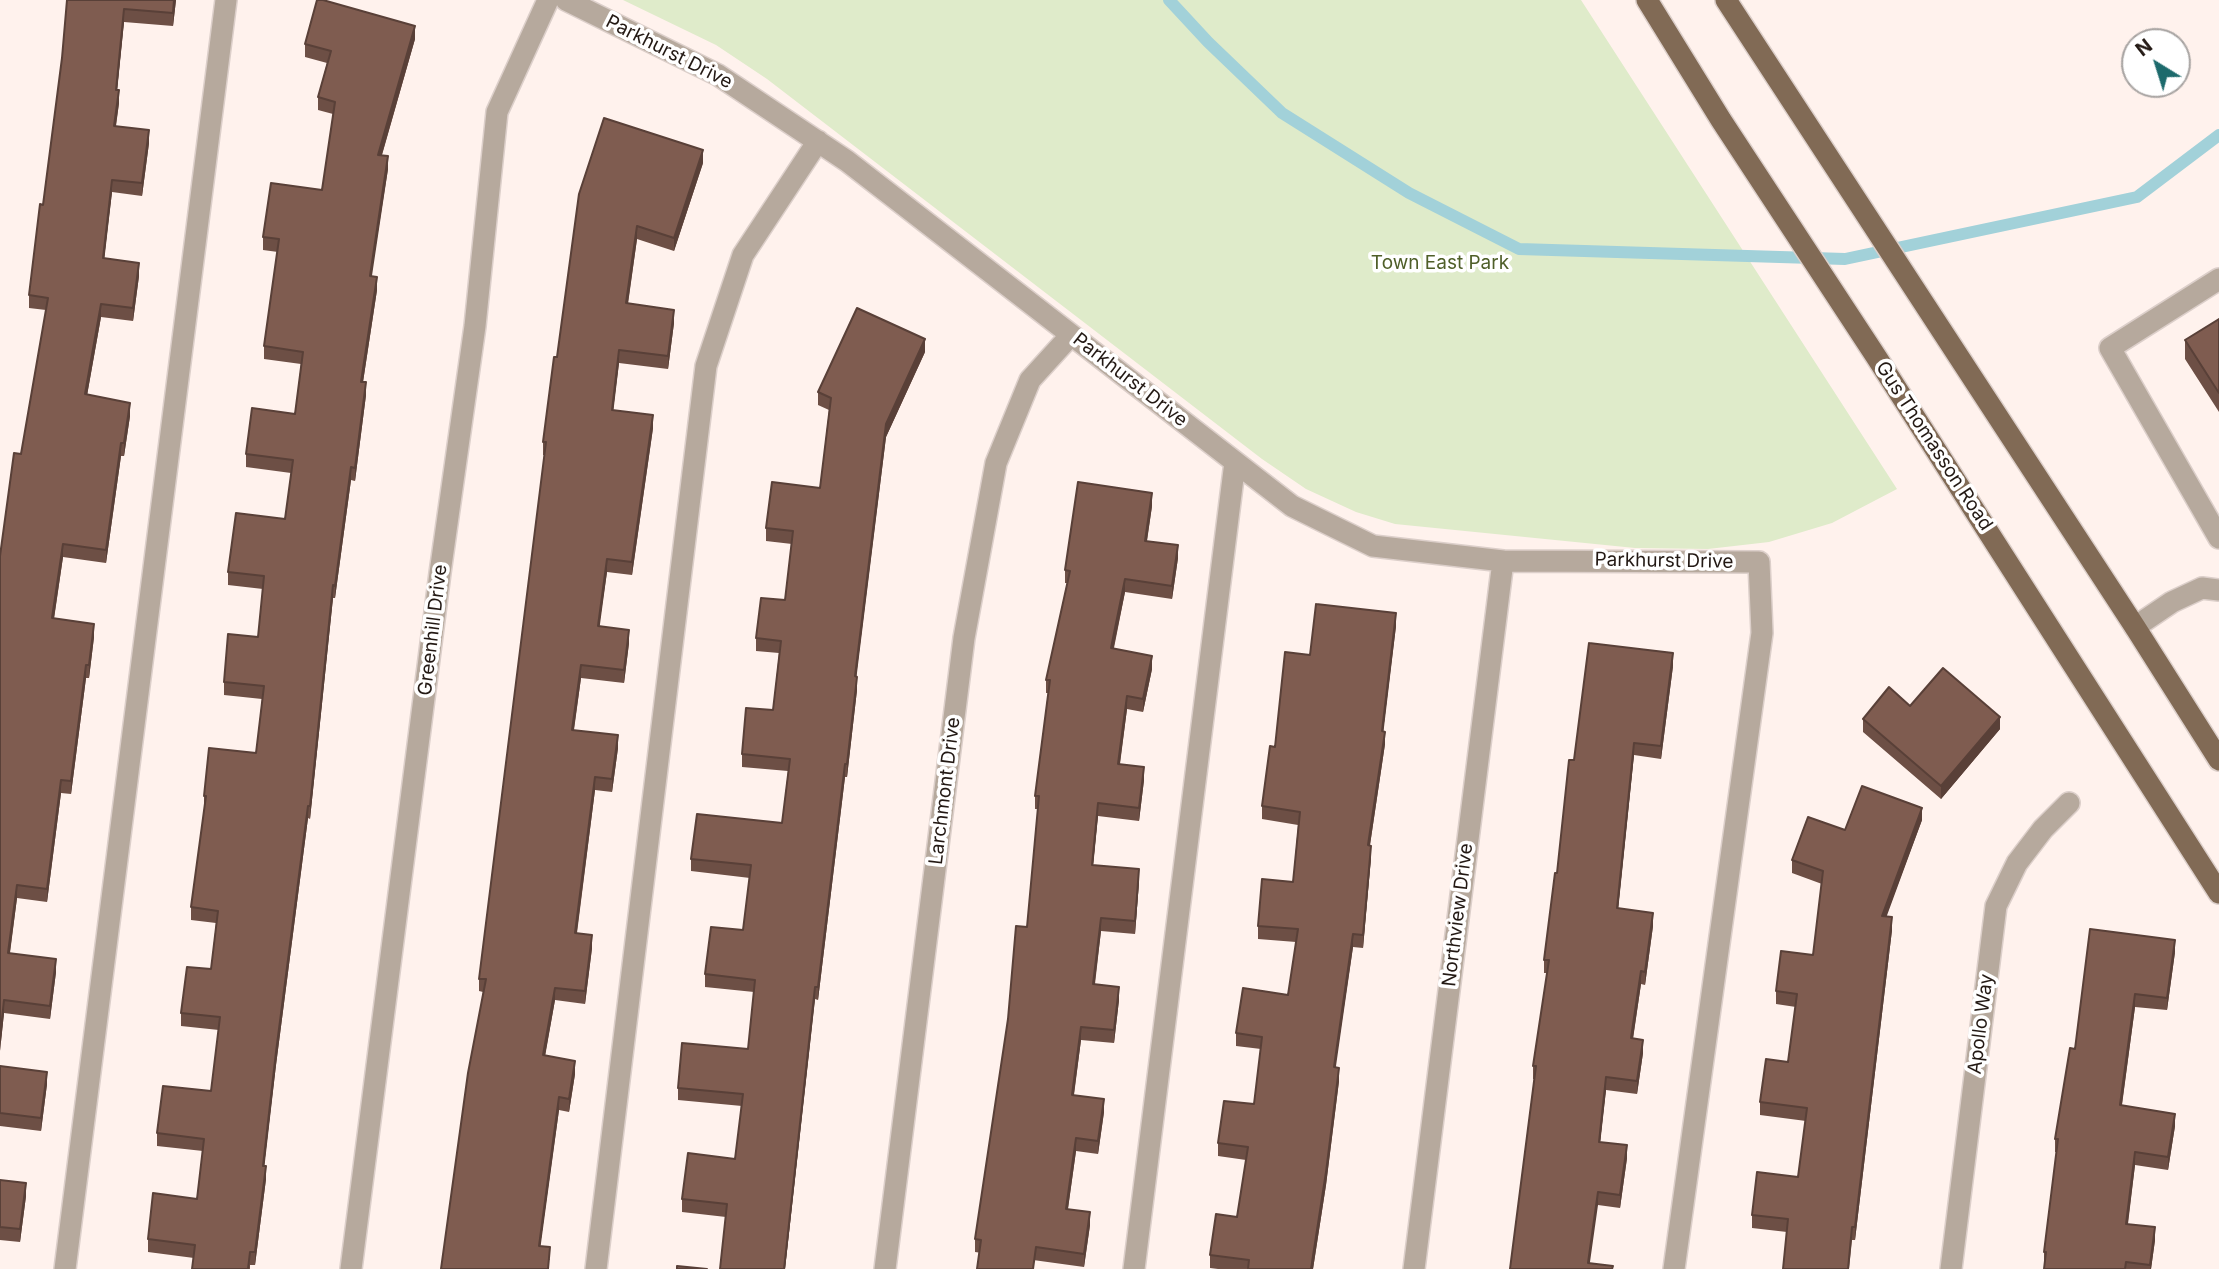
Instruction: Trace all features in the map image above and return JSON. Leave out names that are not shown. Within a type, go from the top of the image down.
[{"type":"main road","name":"Gus Thomasson Road","points":[[1647,0],[1721,120],[1877,358],[2219,893]]},
{"type":"main road","points":[[1726,0],[2219,760]]},
{"type":"street","points":[[65,1269],[226,0]]},
{"type":"street","name":"Greenhill Drive","points":[[351,1269],[440,573],[475,326],[497,112],[548,0]]},
{"type":"street","name":"Parkhurst Drive","points":[[566,0],[718,75],[818,141],[1292,506],[1373,546],[1503,561],[1759,562],[1762,633],[1674,1269]]},
{"type":"street","points":[[596,1269],[706,366],[743,255],[818,141]]},
{"type":"street","points":[[2219,278],[2110,348],[2219,538]]},
{"type":"street","name":"Larchmont Drive","points":[[885,1269],[964,638],[996,463],[1030,380],[1071,335]]},
{"type":"street","points":[[1135,1269],[1235,462]]},
{"type":"street","name":"Northview Drive","points":[[1414,1269],[1503,561]]},
{"type":"street","points":[[2135,627],[2172,602],[2213,585]]},
{"type":"street","name":"Apollo Way","points":[[1951,1269],[1996,905],[2017,863],[2043,829],[2069,803]]},
{"type":"green space","name":"Town East Park","points":[[623,0],[1581,0],[1897,489],[1832,523],[1769,542],[1708,549],[1635,548],[1395,524],[1356,512],[1306,489],[1262,459],[767,79],[716,45]]},
{"type":"building","points":[[67,0],[174,0],[173,13],[124,9],[114,126],[149,130],[142,183],[112,180],[103,258],[139,263],[133,308],[101,304],[85,394],[130,403],[124,443],[121,443],[106,550],[63,544],[52,618],[94,624],[89,665],[86,665],[71,781],[61,780],[47,889],[17,885],[8,953],[56,959],[50,1006],[4,1000],[0,1038],[0,556],[14,453],[21,454],[48,298],[29,295],[62,58]]},
{"type":"building","points":[[317,0],[415,26],[378,155],[388,156],[370,276],[377,277],[361,382],[366,382],[355,468],[351,467],[335,586],[333,585],[310,806],[276,1052],[255,1252],[250,1252],[248,1269],[192,1269],[195,1245],[148,1239],[153,1193],[197,1199],[204,1139],[157,1133],[163,1086],[211,1091],[220,1017],[181,1013],[187,967],[211,969],[218,911],[191,907],[206,796],[209,748],[256,753],[264,686],[224,682],[228,634],[258,637],[264,576],[228,572],[236,513],[285,519],[293,460],[246,454],[252,408],[295,414],[303,352],[264,346],[279,239],[263,237],[271,183],[322,190],[335,102],[318,97],[331,51],[305,44]]},
{"type":"building","points":[[604,118],[703,150],[674,238],[637,226],[626,303],[674,310],[668,356],[619,350],[612,410],[653,415],[632,562],[607,559],[598,626],[629,630],[624,670],[581,665],[572,730],[618,735],[612,779],[595,777],[575,933],[592,935],[585,991],[555,988],[543,1055],[575,1061],[569,1099],[559,1097],[539,1246],[550,1247],[548,1269],[441,1269],[468,1073],[486,979],[479,979],[546,442],[543,442],[554,357],[557,357],[579,194]]},
{"type":"building","points":[[857,308],[925,339],[886,424],[847,764],[818,987],[815,987],[784,1269],[720,1269],[727,1204],[682,1199],[688,1153],[735,1159],[743,1094],[678,1088],[682,1043],[748,1049],[755,980],[705,974],[711,927],[743,930],[751,865],[691,859],[697,814],[782,823],[790,759],[742,754],[746,708],[773,710],[781,641],[756,638],[761,598],[785,600],[793,531],[766,528],[772,482],[820,488],[831,398],[818,392]]},
{"type":"building","points":[[2219,319],[2219,393],[2185,340]]},
{"type":"building","points":[[1078,482],[1152,493],[1145,541],[1178,545],[1172,586],[1125,579],[1111,648],[1152,656],[1143,699],[1127,696],[1118,764],[1144,767],[1139,808],[1098,803],[1092,865],[1139,869],[1135,921],[1101,918],[1093,984],[1119,987],[1114,1030],[1081,1027],[1072,1095],[1104,1099],[1098,1141],[1076,1138],[1066,1209],[1090,1212],[1084,1254],[1036,1247],[1033,1269],[977,1269],[981,1240],[975,1239],[1008,1019],[1016,926],[1027,927],[1039,796],[1035,796],[1050,680],[1046,680],[1070,571],[1065,570]]},
{"type":"building","points":[[1316,604],[1396,613],[1382,731],[1385,732],[1368,845],[1371,846],[1363,935],[1353,934],[1334,1067],[1339,1068],[1326,1172],[1311,1269],[1248,1269],[1249,1260],[1210,1255],[1216,1214],[1237,1217],[1248,1147],[1218,1143],[1224,1101],[1254,1104],[1262,1037],[1236,1033],[1243,988],[1288,995],[1298,929],[1258,926],[1262,879],[1293,882],[1300,812],[1262,806],[1270,746],[1275,747],[1285,652],[1310,655]]},
{"type":"building","points":[[1589,643],[1673,653],[1661,746],[1634,743],[1617,908],[1653,913],[1645,972],[1641,971],[1631,1038],[1643,1040],[1637,1081],[1606,1077],[1599,1142],[1627,1145],[1620,1195],[1598,1192],[1588,1263],[1613,1266],[1612,1269],[1510,1269],[1536,1066],[1533,1066],[1549,960],[1544,960],[1557,873],[1569,760],[1574,760]]},
{"type":"building","points":[[1943,668],[2000,717],[1941,786],[1863,719],[1889,687],[1910,706]]},
{"type":"building","points":[[1862,786],[1922,808],[1882,916],[1892,917],[1855,1227],[1852,1227],[1848,1269],[1783,1269],[1788,1219],[1752,1215],[1757,1172],[1798,1177],[1807,1108],[1760,1102],[1766,1059],[1788,1062],[1797,994],[1776,991],[1781,951],[1813,955],[1823,871],[1792,860],[1808,817],[1845,830]]},
{"type":"building","points":[[2090,929],[2175,940],[2167,998],[2135,994],[2120,1105],[2175,1114],[2168,1157],[2135,1152],[2126,1224],[2155,1227],[2150,1265],[2126,1262],[2125,1269],[2044,1269],[2058,1139],[2055,1139],[2070,1048],[2075,1049]]},
{"type":"building","points":[[0,1066],[47,1072],[41,1118],[0,1113]]},
{"type":"building","points":[[0,1180],[26,1183],[20,1229],[0,1227]]},
{"type":"building","points":[[677,1266],[707,1269],[677,1269]]},
{"type":"waterway","points":[[1169,0],[1208,42],[1282,113],[1409,193],[1519,249],[1845,259],[2137,197],[2219,135]]}]
